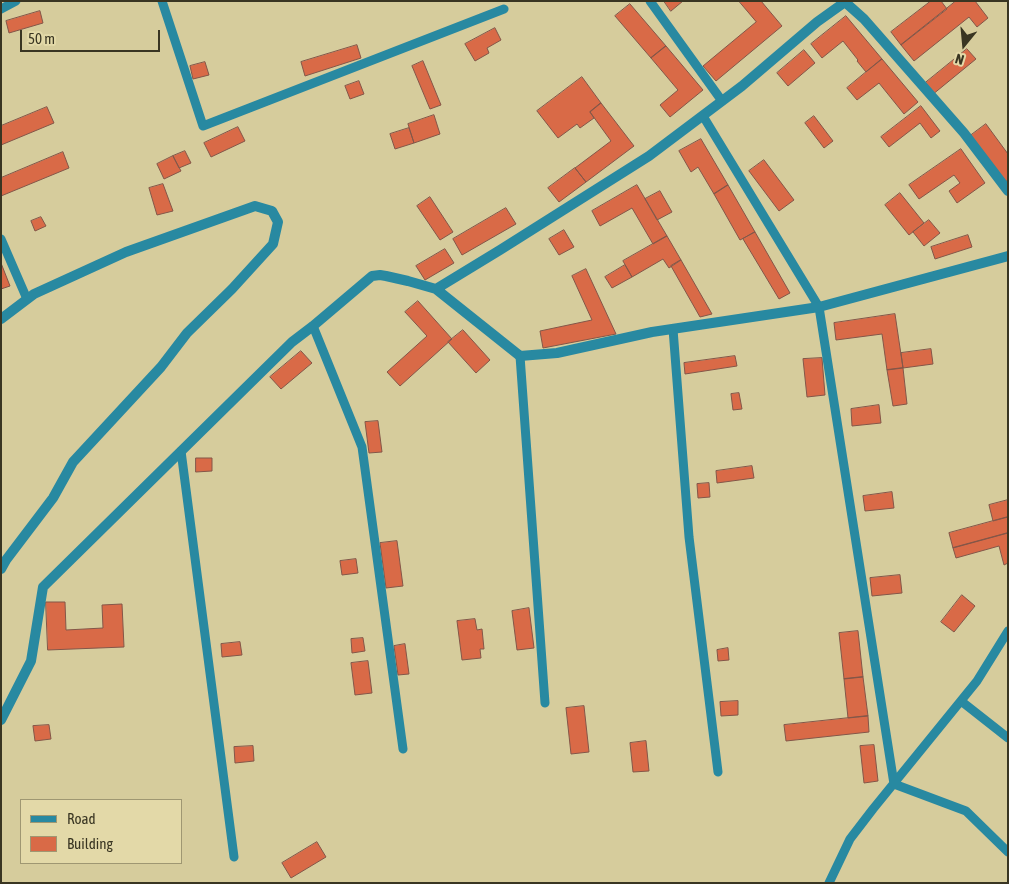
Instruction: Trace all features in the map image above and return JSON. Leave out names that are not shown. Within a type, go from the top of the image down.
[{"type":"street","points":[[436,289],[649,156],[722,102],[817,22],[845,2],[870,26],[964,133],[1008,191]]},
{"type":"street","points":[[1,319],[34,294],[126,252],[255,206],[272,211],[278,222],[272,244],[232,290],[187,333],[161,367],[73,462],[53,498],[1,569]]},
{"type":"street","points":[[1,720],[31,661],[42,587],[292,342],[372,276],[386,276],[436,289],[520,356],[557,353],[652,332],[819,307],[1008,256]]},
{"type":"lane","points":[[1,9],[16,1]]},
{"type":"lane","points":[[162,1],[203,126],[504,9]]},
{"type":"lane","points":[[650,1],[722,102]]},
{"type":"lane","points":[[703,116],[819,307],[894,784]]},
{"type":"lane","points":[[1,239],[28,299]]},
{"type":"lane","points":[[313,326],[362,447],[403,749]]},
{"type":"lane","points":[[673,329],[689,537],[718,772]]},
{"type":"lane","points":[[520,356],[545,703]]},
{"type":"lane","points":[[181,451],[234,857]]},
{"type":"lane","points":[[829,883],[850,839],[977,681],[1008,630]]},
{"type":"lane","points":[[961,700],[1008,738]]},
{"type":"lane","points":[[894,784],[966,811],[1008,852]]},
{"type":"building","points":[[664,1],[683,1],[671,11]]},
{"type":"building","points":[[739,1],[761,1],[782,26],[716,81],[703,66],[756,22]]},
{"type":"building","points":[[931,1],[941,1],[947,9],[901,45],[891,32]]},
{"type":"building","points":[[956,1],[975,1],[988,18],[977,27],[969,17],[914,61],[901,45]]},
{"type":"building","points":[[630,4],[666,46],[651,58],[615,16]]},
{"type":"building","points":[[40,11],[43,23],[9,33],[6,21]]},
{"type":"building","points":[[846,16],[882,59],[866,72],[843,41],[822,58],[811,44]]},
{"type":"building","points":[[495,28],[501,40],[487,48],[489,53],[475,61],[465,44]]},
{"type":"building","points":[[357,45],[361,58],[305,76],[301,62]]},
{"type":"building","points":[[666,46],[703,90],[670,117],[660,105],[678,90],[651,58]]},
{"type":"building","points":[[967,49],[976,59],[932,95],[924,84]]},
{"type":"building","points":[[804,50],[815,63],[788,86],[777,73]]},
{"type":"building","points":[[882,59],[918,102],[904,114],[879,83],[857,100],[847,88]]},
{"type":"building","points":[[423,61],[441,105],[430,109],[412,66]]},
{"type":"building","points":[[205,62],[209,75],[193,79],[190,66]]},
{"type":"building","points":[[582,77],[601,103],[590,112],[594,118],[580,128],[577,124],[558,138],[537,111]]},
{"type":"building","points":[[359,81],[364,94],[350,99],[345,86]]},
{"type":"building","points":[[601,103],[634,146],[586,182],[575,168],[611,141],[590,112]]},
{"type":"building","points":[[921,106],[940,131],[931,138],[920,123],[889,147],[881,137]]},
{"type":"building","points":[[47,107],[54,123],[1,145],[1,126]]},
{"type":"building","points":[[434,115],[440,134],[414,143],[408,124]]},
{"type":"building","points":[[814,116],[833,141],[824,148],[805,123]]},
{"type":"building","points":[[986,124],[1008,154],[1008,180],[1005,182],[970,136]]},
{"type":"building","points":[[238,127],[245,141],[211,157],[204,143]]},
{"type":"building","points":[[409,128],[414,143],[395,149],[390,134]]},
{"type":"building","points":[[701,139],[728,185],[714,194],[698,167],[691,172],[679,151]]},
{"type":"building","points":[[961,149],[985,183],[957,203],[949,191],[960,183],[954,175],[919,199],[909,185]]},
{"type":"building","points":[[185,151],[191,163],[179,168],[173,156]]},
{"type":"building","points":[[63,152],[69,168],[1,196],[1,178]]},
{"type":"building","points":[[173,156],[181,171],[164,179],[157,164]]},
{"type":"building","points":[[764,160],[794,200],[779,211],[749,171]]},
{"type":"building","points":[[575,168],[586,182],[559,202],[548,188]]},
{"type":"building","points":[[163,184],[173,211],[157,215],[149,188]]},
{"type":"building","points":[[637,185],[667,236],[653,244],[632,208],[600,226],[592,211]]},
{"type":"building","points":[[728,185],[755,232],[740,240],[714,194]]},
{"type":"building","points":[[660,191],[672,212],[657,220],[645,199]]},
{"type":"building","points":[[900,193],[924,223],[909,235],[885,205]]},
{"type":"building","points":[[430,197],[453,232],[440,240],[417,206]]},
{"type":"building","points":[[506,208],[516,224],[462,255],[453,239]]},
{"type":"building","points":[[41,217],[46,226],[35,231],[31,221]]},
{"type":"building","points":[[929,220],[940,233],[924,246],[913,232]]},
{"type":"building","points":[[564,230],[574,247],[559,255],[549,239]]},
{"type":"building","points":[[755,232],[790,293],[779,299],[743,239]]},
{"type":"building","points":[[968,235],[972,247],[935,259],[931,247]]},
{"type":"building","points":[[667,236],[681,260],[669,268],[663,259],[632,277],[623,261]]},
{"type":"building","points":[[445,249],[454,263],[425,280],[416,266]]},
{"type":"building","points":[[681,260],[712,314],[700,317],[671,266]]},
{"type":"building","points":[[1,263],[10,286],[1,289]]},
{"type":"building","points":[[625,265],[632,277],[612,288],[605,277]]},
{"type":"building","points":[[586,269],[616,334],[543,348],[540,331],[592,320],[572,276]]},
{"type":"building","points":[[418,301],[452,339],[400,386],[387,372],[427,336],[405,312]]},
{"type":"building","points":[[895,314],[903,368],[887,370],[882,334],[836,340],[834,323]]},
{"type":"building","points":[[463,330],[490,360],[476,373],[448,342]]},
{"type":"building","points":[[931,349],[933,364],[903,368],[901,353]]},
{"type":"building","points":[[301,351],[312,363],[281,389],[270,377]]},
{"type":"building","points":[[735,356],[737,366],[685,374],[684,363]]},
{"type":"building","points":[[822,358],[825,395],[807,397],[803,359]]},
{"type":"building","points":[[903,368],[907,404],[893,406],[887,370]]},
{"type":"building","points":[[739,393],[742,409],[733,410],[731,394]]},
{"type":"building","points":[[879,405],[881,423],[852,426],[851,409]]},
{"type":"building","points":[[378,421],[382,452],[369,453],[365,422]]},
{"type":"building","points":[[196,458],[212,458],[212,471],[196,472]]},
{"type":"building","points":[[752,466],[754,478],[717,483],[716,471]]},
{"type":"building","points":[[709,483],[710,497],[698,498],[697,484]]},
{"type":"building","points":[[892,492],[894,508],[865,511],[863,496]]},
{"type":"building","points":[[1008,500],[1008,517],[993,521],[989,505]]},
{"type":"building","points":[[1008,517],[1008,533],[953,548],[949,533]]},
{"type":"building","points":[[1008,533],[1008,563],[1004,565],[999,546],[956,558],[953,548]]},
{"type":"building","points":[[397,541],[403,586],[386,588],[380,543]]},
{"type":"building","points":[[356,559],[358,573],[342,575],[340,561]]},
{"type":"building","points":[[900,575],[902,593],[872,596],[870,578]]},
{"type":"building","points":[[962,595],[975,606],[954,632],[941,622]]},
{"type":"building","points":[[46,602],[65,602],[66,630],[103,628],[102,605],[122,604],[124,647],[48,650]]},
{"type":"building","points":[[529,608],[534,648],[517,650],[512,611]]},
{"type":"building","points":[[475,619],[477,630],[482,629],[484,649],[480,649],[481,658],[462,660],[457,621]]},
{"type":"building","points":[[858,631],[863,677],[844,679],[839,633]]},
{"type":"building","points":[[363,638],[365,651],[352,653],[351,639]]},
{"type":"building","points":[[240,642],[242,655],[222,657],[221,644]]},
{"type":"building","points":[[405,644],[409,674],[398,675],[394,646]]},
{"type":"building","points":[[728,648],[729,660],[718,661],[717,650]]},
{"type":"building","points":[[368,661],[372,693],[355,695],[351,663]]},
{"type":"building","points":[[863,677],[868,716],[848,718],[844,679]]},
{"type":"building","points":[[738,701],[738,715],[721,716],[720,702]]},
{"type":"building","points":[[584,706],[589,752],[571,754],[566,708]]},
{"type":"building","points":[[868,716],[869,732],[786,741],[784,725]]},
{"type":"building","points":[[49,725],[51,739],[35,741],[33,726]]},
{"type":"building","points":[[646,741],[649,771],[633,772],[630,743]]},
{"type":"building","points":[[874,745],[878,781],[864,783],[860,746]]},
{"type":"building","points":[[253,746],[254,761],[235,763],[234,747]]},
{"type":"building","points":[[317,842],[326,857],[291,878],[282,863]]}]
